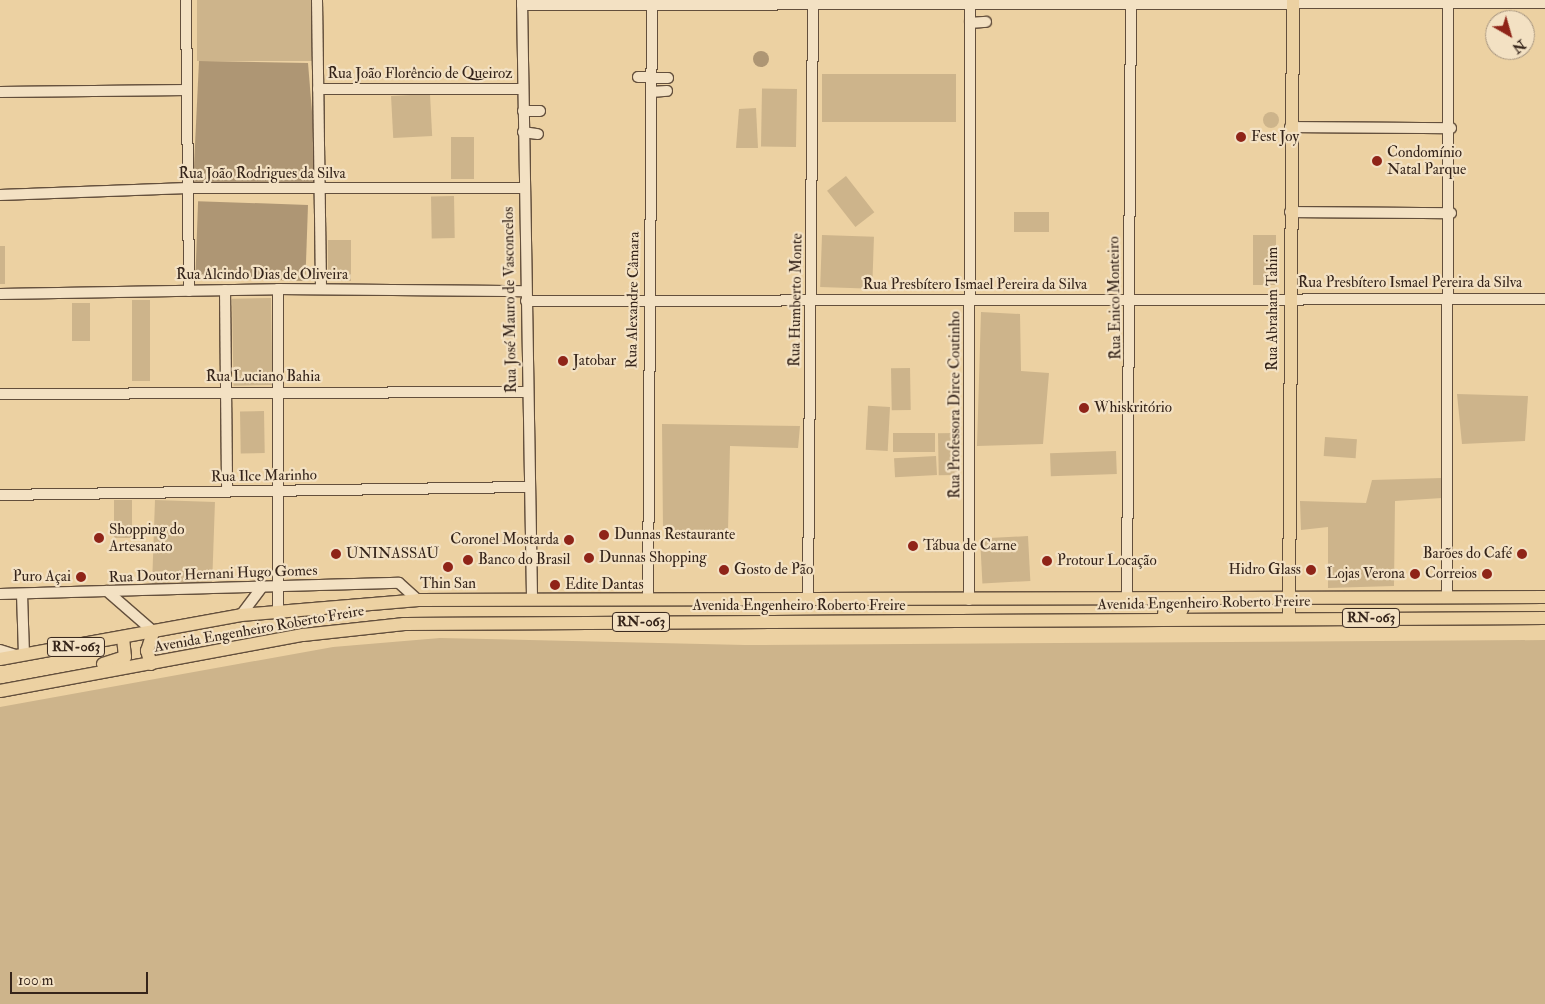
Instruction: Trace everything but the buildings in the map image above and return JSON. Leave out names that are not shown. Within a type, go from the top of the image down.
[{"type":"main road","name":"Rua Abraham Tahim","points":[[1289,619],[1290,127],[1293,1]]},
{"type":"main road","name":"Avenida Engenheiro Roberto Freire","points":[[0,659],[123,639],[241,615],[278,610],[418,600],[532,598],[969,600],[1127,596],[1187,598],[1447,595],[1545,597]]},
{"type":"main road","points":[[1120,620],[1132,614],[1181,611],[1187,598]]},
{"type":"main road","name":"Avenida Engenheiro Roberto Freire","points":[[0,692],[342,628],[404,624],[1545,618]]},
{"type":"main road","points":[[151,664],[147,651],[153,632]]},
{"type":"main road","points":[[62,680],[75,669],[125,657],[123,639]]},
{"type":"street","points":[[186,0],[189,291]]},
{"type":"street","points":[[317,0],[321,289]]},
{"type":"street","points":[[522,3],[813,1],[1448,1],[1545,3]]},
{"type":"street","name":"Rua Humberto Monte","points":[[808,600],[813,1]]},
{"type":"street","name":"Rua Professora Dirce Coutinho","points":[[969,600],[970,1]]},
{"type":"street","name":"Rua Enico Monteiro","points":[[1127,596],[1131,1]]},
{"type":"street","points":[[1447,595],[1451,213],[1448,1]]},
{"type":"street","name":"Rua Alexandre Câmara","points":[[648,600],[647,301],[652,92],[652,2]]},
{"type":"street","name":"Rua José Mauro de Vasconcelos","points":[[522,3],[528,487],[532,598]]},
{"type":"street","points":[[970,23],[986,22]]},
{"type":"street","points":[[638,77],[668,78]]},
{"type":"street","name":"Rua João Florêncio de Queiroz","points":[[318,89],[523,89]]},
{"type":"street","points":[[0,92],[187,90]]},
{"type":"street","points":[[652,92],[667,91]]},
{"type":"street","points":[[523,111],[540,111]]},
{"type":"street","points":[[1290,127],[1451,128]]},
{"type":"street","points":[[523,132],[538,134]]},
{"type":"street","name":"Rua João Rodrigues da Silva","points":[[0,195],[188,188],[523,188]]},
{"type":"street","points":[[1290,212],[1451,213]]},
{"type":"street","points":[[278,289],[277,392],[280,491],[280,588],[278,610]]},
{"type":"street","name":"Rua Alcindo Dias de Oliveira","points":[[0,294],[321,289],[525,296]]},
{"type":"street","points":[[225,290],[224,392],[227,491]]},
{"type":"street","name":"Rua Presbítero Ismael Pereira da Silva","points":[[525,296],[647,301],[1450,297],[1545,299]]},
{"type":"street","name":"Rua Luciano Bahia","points":[[0,394],[527,392]]},
{"type":"street","name":"Rua Ilce Marinho","points":[[0,495],[528,487]]},
{"type":"street","name":"Rua Doutor Hernani Hugo Gomes","points":[[0,594],[280,588],[400,582],[418,600]]},
{"type":"street","points":[[241,615],[261,588]]},
{"type":"street","points":[[107,591],[153,632]]},
{"type":"street","points":[[0,650],[21,656],[22,594]]},
{"type":"shaded area","points":[[197,0],[317,0],[317,61],[197,61]]},
{"type":"shaded area","points":[[761,51],[769,59],[761,67],[753,59]]},
{"type":"shaded area","points":[[199,61],[308,63],[318,185],[193,187]]},
{"type":"shaded area","points":[[822,74],[956,74],[956,122],[822,122]]},
{"type":"shaded area","points":[[762,88],[797,89],[796,147],[761,146]]},
{"type":"shaded area","points":[[430,94],[432,136],[393,138],[391,96]]},
{"type":"shaded area","points":[[756,108],[758,148],[736,148],[739,109]]},
{"type":"shaded area","points":[[1268,112],[1274,112],[1279,117],[1277,126],[1268,128],[1263,123],[1263,117]]},
{"type":"shaded area","points":[[451,137],[474,137],[474,179],[451,179]]},
{"type":"shaded area","points":[[846,176],[874,212],[855,227],[827,191]]},
{"type":"shaded area","points":[[431,196],[454,196],[455,238],[432,238]]},
{"type":"shaded area","points":[[198,201],[308,205],[305,281],[195,277]]},
{"type":"shaded area","points":[[1014,212],[1049,212],[1049,232],[1014,232]]},
{"type":"shaded area","points":[[822,235],[874,237],[872,289],[820,287]]},
{"type":"shaded area","points":[[1253,235],[1276,235],[1276,285],[1253,285]]},
{"type":"shaded area","points":[[328,240],[351,240],[351,281],[328,281]]},
{"type":"shaded area","points":[[0,246],[5,246],[5,284],[0,284]]},
{"type":"shaded area","points":[[271,298],[273,385],[234,386],[232,299]]},
{"type":"shaded area","points":[[132,300],[150,300],[150,381],[132,381]]},
{"type":"shaded area","points":[[72,303],[90,303],[90,341],[72,341]]},
{"type":"shaded area","points":[[981,312],[1020,314],[1021,371],[1049,373],[1043,444],[977,446]]},
{"type":"shaded area","points":[[891,368],[910,368],[911,410],[892,410]]},
{"type":"shaded area","points":[[1457,394],[1528,396],[1525,441],[1462,444]]},
{"type":"shaded area","points":[[868,406],[890,407],[888,451],[866,450]]},
{"type":"shaded area","points":[[240,411],[264,411],[265,453],[241,453]]},
{"type":"shaded area","points":[[662,424],[800,426],[798,448],[730,446],[728,531],[663,530]]},
{"type":"shaded area","points":[[893,433],[935,433],[935,452],[893,452]]},
{"type":"shaded area","points":[[938,433],[957,433],[958,475],[939,475]]},
{"type":"shaded area","points":[[1325,437],[1357,439],[1356,458],[1324,456]]},
{"type":"shaded area","points":[[1116,451],[1117,474],[1051,476],[1050,453]]},
{"type":"shaded area","points":[[936,456],[937,475],[895,477],[894,458]]},
{"type":"shaded area","points":[[1442,478],[1442,498],[1395,501],[1394,586],[1328,588],[1328,527],[1301,530],[1300,501],[1366,503],[1372,480]]},
{"type":"shaded area","points":[[114,500],[132,500],[132,538],[114,538]]},
{"type":"shaded area","points":[[155,500],[215,502],[212,587],[152,585]]},
{"type":"shaded area","points":[[1028,536],[1030,581],[982,583],[980,539]]},
{"type":"shaded area","points":[[440,638],[745,645],[1545,640],[1545,1004],[0,1004],[0,707],[333,647]]},
{"type":"place","name":"Fest Joy","points":[[1241,137]]},
{"type":"place","name":"Condomínio Natal Parque","points":[[1377,161]]},
{"type":"place","name":"Jatobar","points":[[563,361]]},
{"type":"place","name":"Whiskritório","points":[[1084,408]]},
{"type":"place","name":"Dunnas Restaurante","points":[[604,535]]},
{"type":"place","name":"Shopping do Artesanato","points":[[99,538]]},
{"type":"place","name":"Coronel Mostarda","points":[[569,540]]},
{"type":"place","name":"Tábua de Carne","points":[[913,546]]},
{"type":"place","name":"UNINASSAU","points":[[336,554]]},
{"type":"place","name":"Barões do Café","points":[[1522,554]]},
{"type":"place","name":"Dunnas Shopping","points":[[589,558]]},
{"type":"place","name":"Banco do Brasil","points":[[468,560]]},
{"type":"place","name":"Protour Locação","points":[[1047,561]]},
{"type":"place","name":"Thin San","points":[[448,567]]},
{"type":"place","name":"Gosto de Pão","points":[[724,570]]},
{"type":"place","name":"Hidro Glass","points":[[1311,570]]},
{"type":"place","name":"Lojas Verona","points":[[1415,574]]},
{"type":"place","name":"Correios","points":[[1487,574]]},
{"type":"place","name":"Puro Açai","points":[[81,577]]},
{"type":"place","name":"Edite Dantas","points":[[555,585]]}]
